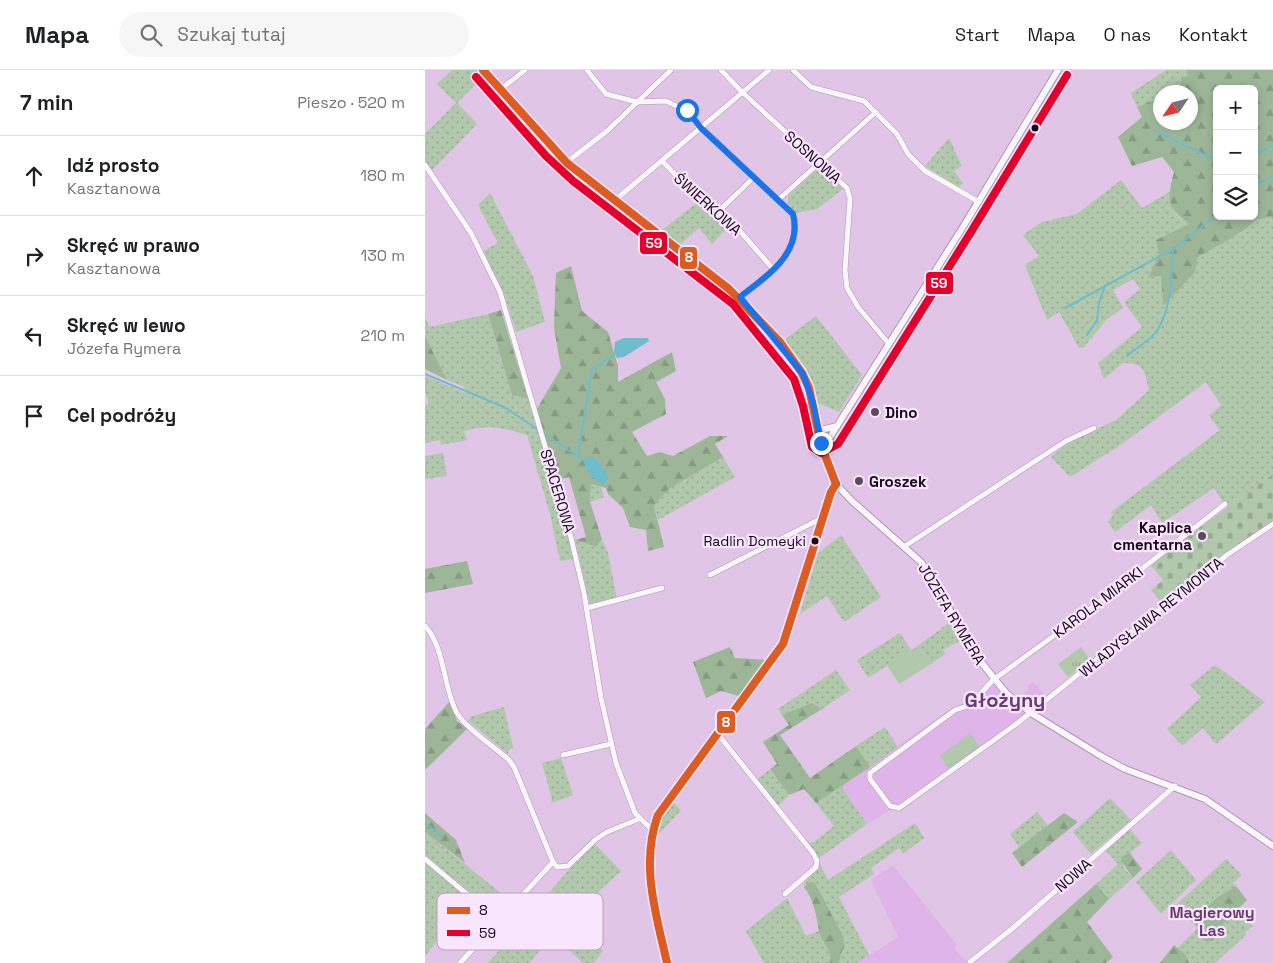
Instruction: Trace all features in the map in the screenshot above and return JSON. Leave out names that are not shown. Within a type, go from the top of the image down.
[{"type":"street","name":"JÓZEFA RYMERA","points":[[483,70],[567,162],[614,201],[740,297],[803,374],[813,403],[825,461],[836,484],[852,502],[905,546],[921,562],[968,642],[993,680],[1031,713],[1125,769],[1175,786],[1205,800],[1273,846]]},
{"type":"street","points":[[505,86],[525,70]]},
{"type":"street","points":[[595,70],[589,72],[606,94],[637,102],[666,101],[687,110],[701,128],[793,214],[796,227],[788,254],[774,270],[740,297]]},
{"type":"street","points":[[567,162],[607,131],[671,70]]},
{"type":"street","name":"SOSNOWA","points":[[721,70],[741,92],[847,188],[851,199],[845,270],[847,288],[858,307],[889,344]]},
{"type":"street","points":[[614,201],[769,70]]},
{"type":"street","points":[[793,70],[811,87],[864,101],[897,134],[908,154],[925,171],[979,202]]},
{"type":"street","points":[[821,443],[829,439],[979,202],[1058,70]]},
{"type":"street","points":[[779,200],[876,112]]},
{"type":"street","name":"ŚWIERKOWA","points":[[662,161],[701,201],[739,230],[774,270]]},
{"type":"street","name":"SPACEROWA","points":[[425,165],[471,233],[500,292],[568,525],[587,608],[601,698],[611,744],[629,802],[639,819],[652,830]]},
{"type":"street","points":[[717,213],[754,177]]},
{"type":"street","points":[[818,431],[837,426]]},
{"type":"street","points":[[905,546],[1066,441],[1094,428]]},
{"type":"street","points":[[667,963],[652,880],[652,830],[659,815],[783,644],[831,492],[836,484]]},
{"type":"street","name":"KAROLA MIARKI","points":[[1031,713],[975,756],[899,808],[890,806],[870,779],[870,773],[955,710],[969,705],[993,680],[1085,613],[1225,504]]},
{"type":"street","points":[[710,575],[823,518]]},
{"type":"street","name":"WŁADYSŁAWA REYMONTA","points":[[1031,713],[1227,555],[1273,524]]},
{"type":"street","points":[[587,608],[662,588]]},
{"type":"street","points":[[425,626],[431,633],[458,714],[509,760],[514,767],[553,862],[557,867],[568,866],[596,839],[639,819]]},
{"type":"street","points":[[717,733],[813,853],[817,861],[816,867],[785,894]]},
{"type":"street","points":[[563,755],[611,744]]},
{"type":"street","name":"NOWA","points":[[969,962],[1013,928],[1175,786]]},
{"type":"street","points":[[425,858],[466,893]]},
{"type":"street","points":[[525,893],[553,862]]},
{"type":"street","points":[[460,963],[472,950]]},
{"type":"shaded area","points":[[623,338],[648,338],[649,341],[624,357],[617,358],[614,352],[615,342]]},
{"type":"shaded area","points":[[591,456],[600,463],[605,472],[608,479],[604,485],[586,469],[583,460]]},
{"type":"shaded area","points":[[990,682],[1025,714],[908,800],[867,824],[841,786],[950,709],[971,700]]},
{"type":"shaded area","points":[[1033,682],[1044,693],[1036,704],[1024,694],[1029,688],[1027,686]]},
{"type":"shaded area","points":[[893,865],[956,944],[954,948],[968,963],[857,963],[898,937],[871,880]]},
{"type":"green space","points":[[452,70],[476,70],[482,78],[457,103],[477,124],[432,170],[425,161],[425,134],[456,103],[437,84]]},
{"type":"green space","points":[[1166,70],[1188,70],[1188,75],[1181,79],[1178,85],[1153,85],[1153,100],[1137,107],[1131,93]]},
{"type":"green space","points":[[1188,70],[1273,70],[1273,217],[1258,219],[1258,85],[1213,85],[1213,220],[1255,220],[1246,229],[1198,257],[1195,272],[1163,306],[1161,276],[1149,277],[1159,253],[1156,240],[1189,224],[1172,207],[1170,189],[1174,172],[1162,157],[1132,166],[1118,137],[1142,117],[1137,107],[1153,100],[1153,130],[1198,130],[1198,85],[1179,85],[1181,79],[1188,75]]},
{"type":"green space","points":[[949,138],[962,166],[954,171],[963,183],[959,187],[925,166]]},
{"type":"green space","points":[[817,169],[820,169],[843,189],[817,209],[795,213],[788,204],[788,196]]},
{"type":"green space","points":[[1121,180],[1142,208],[1171,191],[1172,207],[1189,224],[1159,253],[1150,276],[1161,276],[1163,305],[1198,257],[1245,230],[1255,220],[1258,220],[1258,218],[1273,217],[1273,474],[1227,508],[1214,488],[1162,523],[1151,505],[1115,532],[1108,522],[1113,515],[1111,512],[1220,430],[1209,416],[1221,405],[1206,382],[1122,444],[1070,477],[1051,457],[1071,441],[1116,420],[1149,390],[1145,373],[1140,367],[1131,363],[1123,363],[1104,379],[1098,363],[1142,327],[1124,302],[1140,289],[1133,279],[1113,290],[1123,308],[1106,320],[1084,347],[1079,348],[1059,312],[1047,320],[1025,265],[1039,256],[1023,235],[1042,222],[1077,214]]},
{"type":"green space","points":[[490,193],[533,276],[545,322],[516,332],[504,294],[483,251],[498,243],[478,205]]},
{"type":"green space","points":[[698,202],[729,226],[712,244],[699,228],[680,245],[662,230]]},
{"type":"green space","points":[[571,266],[582,311],[608,332],[618,366],[618,382],[672,352],[676,371],[656,382],[665,399],[666,414],[632,432],[647,456],[660,452],[673,456],[710,436],[728,436],[715,444],[723,457],[669,489],[654,506],[664,547],[648,551],[646,530],[630,527],[623,508],[608,494],[606,488],[591,484],[590,502],[602,539],[596,547],[575,540],[586,537],[569,477],[557,480],[535,412],[561,368],[554,328],[556,273]]},
{"type":"green space","points":[[501,310],[528,399],[512,395],[488,314]]},
{"type":"green space","points":[[488,314],[512,395],[528,399],[568,532],[574,559],[560,561],[550,514],[527,435],[489,427],[464,431],[467,440],[441,445],[440,440],[425,443],[425,405],[429,404],[425,392],[425,376],[466,393],[463,386],[447,380],[425,336],[425,318],[430,327]]},
{"type":"green space","points":[[816,316],[862,375],[839,412],[818,403],[809,375],[783,341]]},
{"type":"green space","points":[[425,336],[447,380],[425,369]]},
{"type":"green space","points":[[443,453],[447,476],[425,479],[425,456]]},
{"type":"green space","points":[[723,457],[735,477],[658,520],[654,506],[669,489]]},
{"type":"green space","points":[[1273,474],[1273,521],[1227,553],[1163,605],[1151,590],[1163,580],[1150,564]]},
{"type":"green space","points":[[591,484],[601,487],[604,497],[590,502]]},
{"type":"green space","points":[[841,535],[881,597],[844,622],[827,596],[800,614],[818,553]]},
{"type":"green space","points":[[602,539],[608,553],[617,599],[590,605],[575,540],[595,547]]},
{"type":"green space","points":[[467,561],[473,584],[425,593],[425,569]]},
{"type":"green space","points":[[950,622],[963,642],[960,641],[943,650],[945,654],[931,664],[919,645]]},
{"type":"green space","points":[[900,633],[911,650],[868,678],[857,660]]},
{"type":"green space","points":[[919,645],[931,664],[899,684],[887,665]]},
{"type":"green space","points":[[730,647],[735,658],[766,660],[739,696],[721,691],[706,698],[693,662]]},
{"type":"green space","points":[[1081,647],[1090,659],[1068,677],[1058,664]]},
{"type":"green space","points":[[1215,665],[1265,702],[1216,744],[1203,728],[1182,746],[1167,729],[1201,697],[1190,685]]},
{"type":"green space","points":[[836,670],[850,690],[822,709],[811,703],[782,715],[778,709]]},
{"type":"green space","points":[[450,701],[457,721],[467,729],[425,770],[425,729]]},
{"type":"green space","points":[[811,703],[822,709],[780,735],[810,778],[856,746],[870,767],[816,803],[804,789],[789,795],[770,769],[777,764],[763,742],[789,725],[782,715]]},
{"type":"green space","points":[[504,707],[513,747],[508,751],[508,754],[468,721],[472,716]]},
{"type":"green space","points":[[885,727],[898,747],[870,767],[856,746]]},
{"type":"green space","points":[[970,733],[980,747],[949,769],[940,756]]},
{"type":"green space","points":[[561,758],[573,795],[551,803],[552,799],[542,763]]},
{"type":"green space","points":[[770,769],[789,795],[778,806],[756,780]]},
{"type":"green space","points":[[841,786],[867,824],[819,858],[806,839],[810,843],[814,842],[834,826],[816,803]]},
{"type":"green space","points":[[1110,798],[1131,820],[1091,854],[1073,832]]},
{"type":"green space","points":[[673,802],[681,810],[660,833],[657,830],[659,822]]},
{"type":"green space","points":[[1037,812],[1048,826],[1020,848],[1010,834]]},
{"type":"green space","points":[[425,813],[456,840],[465,863],[425,832]]},
{"type":"green space","points":[[1064,813],[1078,822],[1022,867],[1012,853]]},
{"type":"green space","points":[[915,823],[924,838],[903,854],[899,848],[871,868],[874,874],[839,897],[869,955],[857,963],[839,963],[841,953],[810,882],[804,887],[804,882],[818,868],[819,862],[828,880]]},
{"type":"green space","points":[[1129,828],[1142,843],[1130,853],[1124,855],[1123,867],[1133,878],[1109,899],[1096,884],[1118,864],[1105,850]]},
{"type":"green space","points":[[425,832],[501,893],[437,893],[437,941],[425,956]]},
{"type":"green space","points":[[595,844],[621,871],[597,893],[549,893]]},
{"type":"green space","points":[[1171,850],[1196,880],[1161,914],[1136,882]]},
{"type":"green space","points":[[1130,853],[1142,869],[1133,878],[1121,861],[1124,855]]},
{"type":"green space","points":[[1226,859],[1242,875],[1233,883],[1236,886],[1216,898],[1198,916],[1193,916],[1182,904],[1176,905]]},
{"type":"green space","points":[[810,882],[815,883],[843,936],[845,946],[839,963],[830,963],[828,949],[820,935],[812,902],[804,887]]},
{"type":"green space","points":[[1096,884],[1109,899],[1087,922],[1113,957],[1106,963],[1007,963]]},
{"type":"green space","points":[[1236,886],[1247,900],[1224,923],[1221,931],[1212,941],[1204,941],[1194,932],[1198,928],[1177,906],[1182,904],[1193,916],[1198,916],[1216,898]]},
{"type":"green space","points":[[787,898],[806,936],[819,931],[830,950],[830,963],[764,963],[746,931]]},
{"type":"green space","points":[[1238,908],[1253,926],[1245,932],[1246,935],[1215,963],[1189,963],[1186,955],[1177,948],[1194,932],[1199,937],[1221,931],[1224,923]]},
{"type":"green space","points":[[1174,945],[1186,955],[1189,963],[1160,963]]},
{"type":"green space","points":[[499,950],[540,950],[529,963],[488,963]]},
{"type":"green space","points":[[569,950],[603,951],[594,963],[583,963]]},
{"type":"waterway","points":[[1155,131],[1213,159]]},
{"type":"waterway","points":[[1258,153],[1273,145]]},
{"type":"waterway","points":[[1258,184],[1273,176]]},
{"type":"waterway","points":[[1065,308],[1173,249],[1213,218]]},
{"type":"waterway","points":[[1127,356],[1155,333],[1165,315],[1170,293],[1173,249]]},
{"type":"waterway","points":[[1087,335],[1097,320],[1099,303],[1105,286]]},
{"type":"waterway","points":[[578,455],[592,369],[615,354]]},
{"type":"waterway","points":[[425,374],[506,408],[583,460]]},
{"type":"waterway","points":[[425,823],[442,837]]},
{"type":"transit line","name":"8","points":[[483,70],[567,163],[729,289],[780,342],[802,373],[809,388],[821,445],[836,484]]},
{"type":"transit line","name":"59","points":[[476,77],[546,156],[573,181],[733,304],[794,379],[803,406],[812,447],[821,453],[838,444],[1067,75]]},
{"type":"transit line","name":"8","points":[[667,963],[655,908],[650,870],[650,852],[658,815],[783,644],[831,492],[836,484]]},
{"type":"place","name":"Dino","points":[[875,412]]},
{"type":"place","name":"Groszek","points":[[859,481]]},
{"type":"place","name":"Kaplica cmentarna","points":[[1202,536]]},
{"type":"place","name":"Radlin Domeyki","points":[[815,541]]},
{"type":"district","name":"Głożyny","points":[[1005,700]]},
{"type":"district","name":"Magierowy Las","points":[[1212,921]]},
{"type":"route","points":[[687,110],[701,128],[784,203],[793,214],[796,227],[788,254],[774,270],[740,297],[803,374],[813,403],[821,443]]}]
